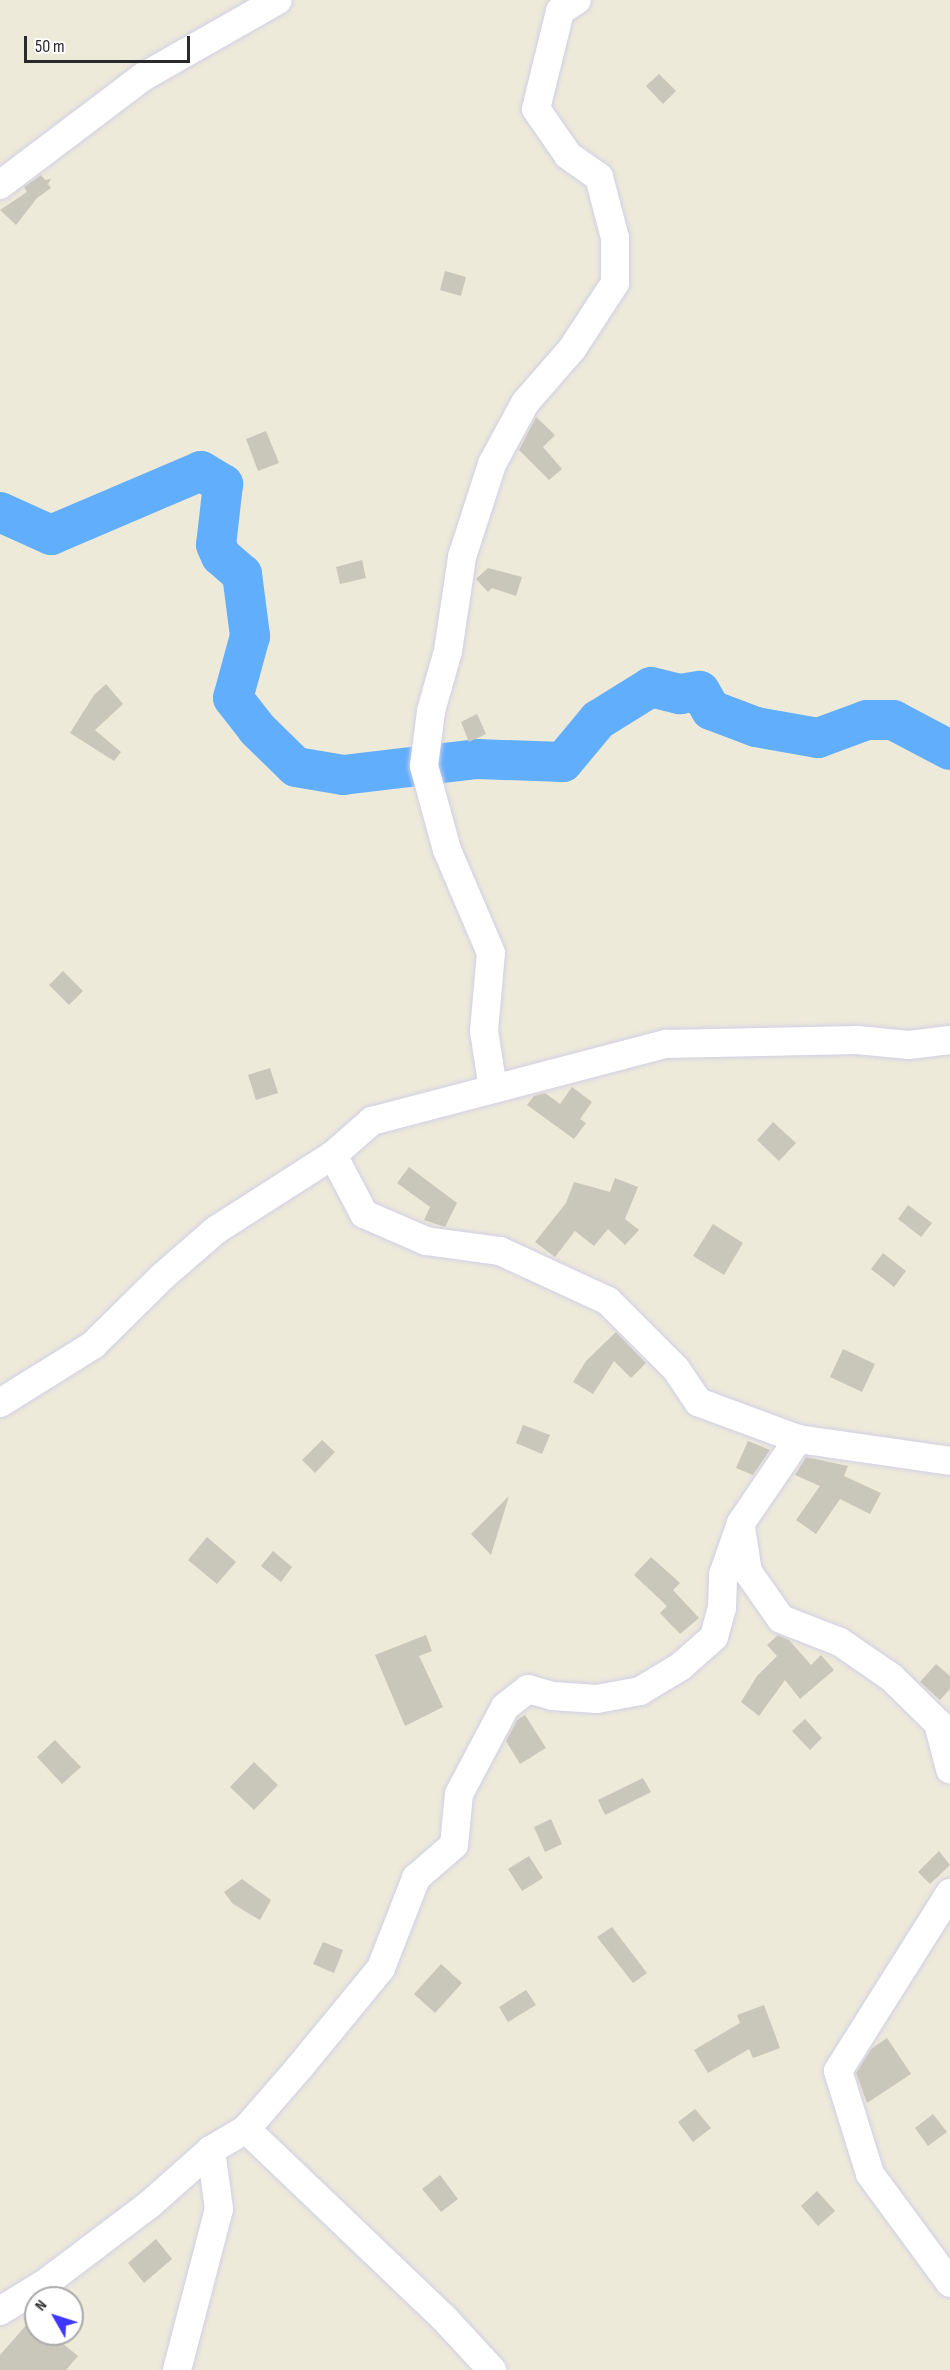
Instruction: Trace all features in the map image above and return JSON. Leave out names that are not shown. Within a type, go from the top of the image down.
[{"type":"street","points":[[0,185],[143,77],[278,0]]},
{"type":"street","points":[[493,1089],[484,1031],[491,953],[447,850],[423,766],[431,711],[448,651],[462,557],[492,464],[525,403],[572,349],[615,283],[615,237],[599,177],[567,156],[536,109],[560,11],[577,0]]},
{"type":"street","points":[[0,1403],[93,1345],[216,1230],[333,1155],[372,1121],[666,1044],[857,1040],[909,1045],[950,1040]]},
{"type":"street","points":[[333,1155],[364,1214],[426,1241],[500,1251],[608,1300],[676,1369],[698,1402],[798,1439],[950,1461]]},
{"type":"street","points":[[0,2311],[47,2282],[150,2204],[211,2150],[246,2129],[381,1968],[416,1878],[454,1845],[459,1794],[505,1707],[528,1689],[552,1696],[597,1699],[640,1690],[680,1667],[714,1637],[722,1608],[723,1575],[741,1523],[798,1439]]},
{"type":"street","points":[[741,1523],[748,1572],[781,1619],[840,1642],[891,1677],[938,1723],[950,1768]]},
{"type":"street","points":[[950,1893],[838,2071],[870,2174],[950,2283]]},
{"type":"street","points":[[246,2129],[444,2318],[492,2370]]},
{"type":"street","points":[[177,2370],[219,2209],[211,2150]]},
{"type":"building","points":[[659,74],[676,91],[663,104],[646,86]]},
{"type":"building","points":[[41,175],[45,180],[51,179],[48,184],[51,188],[37,198],[16,225],[0,210],[27,192],[24,187]]},
{"type":"building","points":[[445,271],[466,277],[461,296],[440,290]]},
{"type":"building","points":[[536,417],[555,435],[543,447],[562,469],[549,480],[519,450]]},
{"type":"building","points":[[266,431],[279,463],[258,471],[246,439]]},
{"type":"building","points":[[362,560],[366,578],[340,584],[336,567]]},
{"type":"building","points":[[488,568],[522,577],[516,596],[492,588],[488,592],[476,579]]},
{"type":"building","points":[[106,684],[123,704],[95,730],[121,752],[114,761],[70,733],[94,695]]},
{"type":"building","points":[[477,714],[486,734],[469,742],[461,722]]},
{"type":"building","points":[[63,971],[83,991],[69,1005],[49,985]]},
{"type":"building","points":[[270,1068],[278,1093],[256,1100],[248,1075]]},
{"type":"building","points":[[572,1087],[592,1102],[580,1119],[586,1123],[574,1139],[527,1105],[534,1096],[545,1093],[560,1104]]},
{"type":"building","points":[[773,1122],[796,1143],[779,1161],[757,1140]]},
{"type":"building","points":[[409,1167],[457,1203],[445,1227],[424,1220],[430,1207],[397,1183]]},
{"type":"building","points":[[615,1178],[638,1187],[625,1219],[639,1230],[625,1245],[608,1229],[594,1246],[575,1231],[555,1257],[535,1242],[566,1203],[574,1182],[610,1192]]},
{"type":"building","points":[[908,1205],[932,1223],[921,1237],[898,1219]]},
{"type":"building","points":[[713,1224],[743,1243],[724,1275],[693,1256]]},
{"type":"building","points":[[883,1253],[906,1271],[894,1287],[871,1269]]},
{"type":"building","points":[[616,1332],[646,1363],[631,1378],[614,1361],[593,1394],[573,1382],[586,1361]]},
{"type":"building","points":[[843,1349],[875,1364],[862,1392],[830,1377]]},
{"type":"building","points":[[523,1425],[550,1435],[542,1454],[516,1443]]},
{"type":"building","points":[[322,1440],[335,1452],[315,1473],[302,1460]]},
{"type":"building","points":[[748,1441],[770,1450],[753,1475],[736,1468]]},
{"type":"building","points":[[806,1457],[848,1466],[844,1476],[881,1493],[870,1514],[840,1499],[816,1534],[796,1520],[820,1486],[795,1475]]},
{"type":"building","points":[[509,1496],[491,1555],[471,1534]]},
{"type":"building","points":[[207,1537],[236,1562],[217,1584],[188,1560]]},
{"type":"building","points":[[273,1551],[292,1567],[281,1582],[261,1566]]},
{"type":"building","points":[[651,1557],[680,1583],[673,1590],[699,1618],[680,1634],[660,1613],[667,1606],[634,1575]]},
{"type":"building","points":[[426,1635],[432,1651],[419,1656],[443,1707],[405,1726],[375,1655]]},
{"type":"building","points":[[778,1635],[789,1640],[811,1665],[821,1655],[834,1670],[800,1699],[785,1680],[759,1716],[741,1702],[757,1676],[777,1656],[767,1645]]},
{"type":"building","points":[[936,1664],[950,1676],[950,1689],[940,1700],[920,1682]]},
{"type":"building","points":[[525,1715],[546,1748],[520,1764],[506,1741],[517,1720]]},
{"type":"building","points":[[805,1719],[822,1738],[810,1750],[792,1731]]},
{"type":"building","points":[[55,1740],[81,1767],[62,1784],[37,1757]]},
{"type":"building","points":[[254,1762],[278,1785],[254,1810],[230,1787]]},
{"type":"building","points":[[643,1778],[651,1792],[605,1815],[598,1800]]},
{"type":"building","points":[[551,1819],[562,1844],[545,1852],[534,1827]]},
{"type":"building","points":[[939,1851],[950,1865],[930,1884],[918,1872]]},
{"type":"building","points":[[529,1856],[543,1878],[522,1891],[508,1869]]},
{"type":"building","points":[[242,1879],[271,1900],[260,1920],[233,1904],[224,1892]]},
{"type":"building","points":[[612,1927],[647,1973],[633,1983],[597,1937]]},
{"type":"building","points":[[323,1942],[343,1950],[334,1973],[313,1964]]},
{"type":"building","points":[[441,1964],[462,1983],[435,2013],[414,1994]]},
{"type":"building","points":[[526,1990],[536,2005],[508,2022],[499,2007]]},
{"type":"building","points":[[764,2005],[780,2048],[753,2058],[749,2049],[708,2073],[694,2050],[740,2023],[737,2015]]},
{"type":"building","points":[[887,2038],[911,2074],[867,2103],[856,2073],[871,2049]]},
{"type":"building","points":[[695,2109],[711,2128],[693,2142],[678,2122]]},
{"type":"building","points":[[933,2114],[947,2132],[928,2146],[915,2128]]},
{"type":"building","points":[[440,2175],[458,2199],[441,2212],[422,2189]]},
{"type":"building","points":[[817,2191],[835,2211],[818,2226],[801,2206]]},
{"type":"building","points":[[156,2239],[172,2259],[144,2283],[128,2263]]},
{"type":"building","points":[[24,2328],[24,2346],[66,2346],[78,2356],[66,2370],[0,2370],[0,2355]]},
{"type":"waterway","points":[[0,512],[51,535],[201,471],[223,484],[216,545],[221,556],[242,574],[250,636],[233,698],[257,729],[296,767],[343,775],[477,759],[563,762],[598,720],[651,687],[680,694],[700,691],[711,710],[756,727],[818,738],[867,720],[893,720],[950,750]]}]
